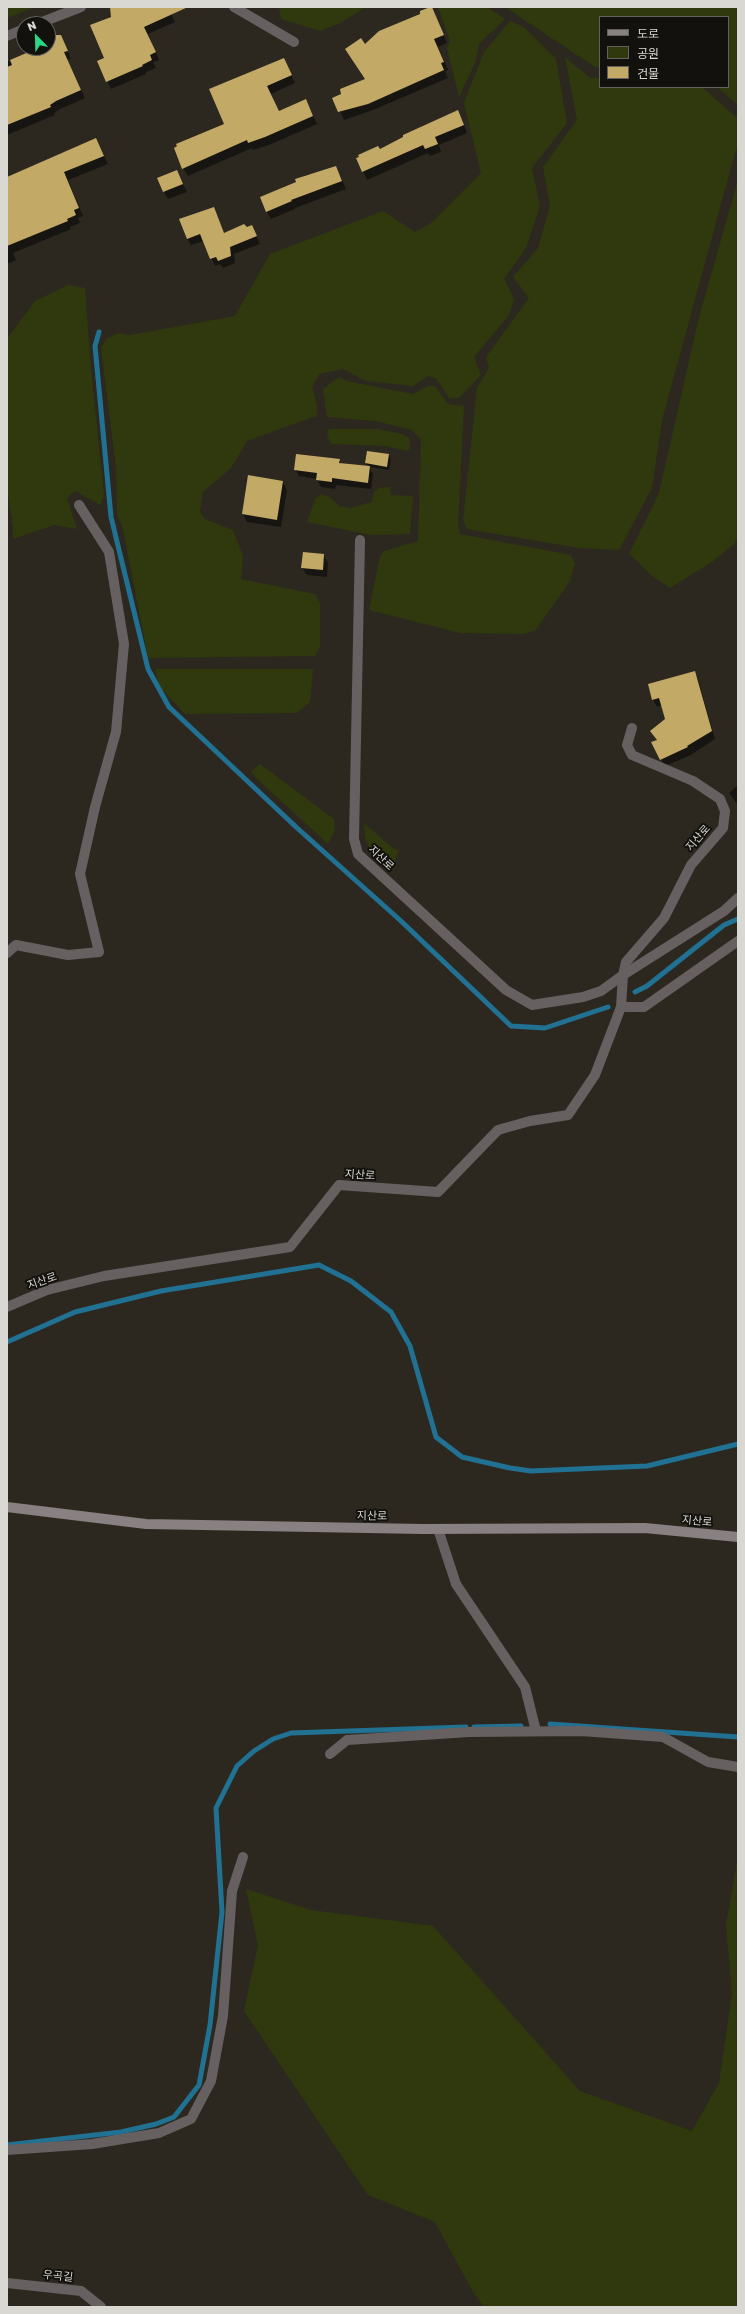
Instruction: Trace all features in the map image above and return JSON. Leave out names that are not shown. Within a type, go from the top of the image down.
[{"type":"main road","name":"지산로","points":[[7,1506],[146,1524],[438,1529],[645,1528],[738,1537]]},
{"type":"street","points":[[56,16],[80,7]]},
{"type":"street","points":[[234,7],[294,42]]},
{"type":"street","points":[[7,953],[16,945],[68,955],[99,952],[80,874],[95,807],[116,732],[124,644],[109,552],[79,505]]},
{"type":"street","name":"지산로","points":[[360,540],[354,839],[358,854],[506,990],[532,1005],[582,997],[600,991],[724,910],[738,898]]},
{"type":"street","name":"지산로","points":[[7,1307],[47,1290],[104,1276],[290,1247],[339,1185],[438,1192],[498,1130],[530,1121],[568,1115],[595,1075],[621,1007],[623,975],[626,962],[664,918],[691,865],[723,828],[725,811],[720,799],[693,781],[632,755],[627,745],[632,728]]},
{"type":"street","points":[[621,1007],[644,1007],[738,940]]},
{"type":"street","points":[[438,1529],[456,1584],[525,1687],[536,1731]]},
{"type":"street","points":[[330,1754],[347,1740],[469,1732],[581,1731],[663,1738],[708,1762],[738,1767]]},
{"type":"street","points":[[7,2150],[92,2144],[159,2132],[191,2119],[212,2081],[223,2016],[232,1891],[243,1857]]},
{"type":"street","name":"우곡길","points":[[7,2282],[81,2290],[102,2307]]},
{"type":"green space","points":[[7,7],[35,7],[7,18]]},
{"type":"green space","points":[[279,7],[366,7],[340,23],[320,31],[281,19]]},
{"type":"green space","points":[[438,7],[487,7],[505,19],[479,44],[475,63],[459,97],[447,48],[450,41]]},
{"type":"green space","points":[[505,7],[738,7],[738,105],[718,88],[729,88],[729,16],[599,16],[599,67],[595,67]]},
{"type":"green space","points":[[510,21],[524,27],[556,59],[567,123],[532,168],[540,206],[526,248],[504,279],[514,299],[509,315],[474,357],[481,375],[459,398],[449,398],[436,378],[428,376],[413,386],[366,381],[343,369],[319,374],[312,387],[317,405],[316,416],[247,441],[231,468],[203,492],[200,512],[205,519],[233,530],[243,556],[241,579],[315,594],[320,604],[320,646],[315,656],[148,658],[123,529],[117,514],[116,468],[101,348],[107,338],[119,333],[130,335],[235,316],[270,254],[383,211],[415,232],[431,223],[481,173],[464,103],[484,52]]},
{"type":"green space","points":[[565,57],[590,78],[599,78],[599,88],[703,88],[738,119],[738,142],[662,420],[652,488],[619,550],[579,548],[467,529],[463,520],[477,388],[489,368],[486,357],[529,298],[513,277],[538,248],[550,206],[543,167],[577,120]]},
{"type":"green space","points":[[738,180],[738,535],[734,544],[712,562],[670,588],[651,575],[629,554],[659,493],[698,321]]},
{"type":"green space","points":[[68,285],[85,288],[90,359],[104,496],[100,505],[75,491],[67,498],[77,529],[54,525],[13,539],[13,528],[7,488],[7,339],[35,301]]},
{"type":"green space","points":[[339,377],[347,381],[413,394],[428,386],[435,386],[448,404],[464,406],[458,526],[460,534],[571,555],[575,564],[570,581],[535,631],[522,634],[460,633],[369,610],[380,556],[384,551],[418,541],[421,440],[412,430],[376,421],[327,417],[323,389]]},
{"type":"green space","points":[[329,429],[377,429],[402,434],[409,438],[410,448],[407,451],[385,446],[331,444],[327,435]]},
{"type":"green space","points":[[390,487],[391,495],[413,496],[410,534],[371,535],[307,522],[315,499],[321,494],[330,497],[339,506],[350,508],[371,502],[375,491],[379,488]]},
{"type":"green space","points":[[155,669],[313,669],[310,702],[297,713],[185,714],[159,686]]},
{"type":"green space","points":[[260,764],[334,819],[335,830],[328,844],[257,779],[251,771]]},
{"type":"green space","points":[[364,823],[394,849],[399,850],[393,866],[382,860],[369,848],[365,837]]},
{"type":"green space","points":[[738,1856],[738,2307],[484,2307],[473,2292],[435,2222],[368,2195],[244,2011],[258,1945],[246,1889],[311,1910],[433,1926],[580,2091],[692,2131],[719,2083],[732,1993],[726,1925]]},
{"type":"building","points":[[110,7],[188,7],[144,27],[156,52],[150,55],[152,60],[142,65],[143,66],[106,82],[97,61],[104,58],[90,25],[111,17]]},
{"type":"building","points":[[432,7],[444,35],[434,39],[444,62],[441,63],[444,70],[368,104],[338,112],[332,98],[341,94],[340,89],[365,79],[345,49],[361,38],[365,44],[379,31],[420,14],[420,11]]},
{"type":"building","points":[[56,35],[61,35],[68,51],[64,52],[81,90],[56,101],[50,105],[51,107],[7,125],[7,67],[12,65],[10,60],[19,56],[56,56]]},
{"type":"building","points":[[284,58],[292,75],[267,86],[279,111],[306,99],[313,116],[265,137],[248,143],[247,140],[182,169],[174,148],[177,146],[176,144],[224,124],[209,89]]},
{"type":"building","points":[[458,110],[464,125],[435,137],[438,144],[425,149],[423,145],[362,172],[356,158],[359,157],[358,155],[378,146],[380,149],[403,137],[403,135]]},
{"type":"building","points":[[96,138],[104,156],[64,172],[79,208],[74,210],[76,215],[67,219],[68,221],[7,246],[7,177]]},
{"type":"building","points":[[336,166],[342,181],[291,200],[292,201],[266,212],[260,197],[296,182],[295,179]]},
{"type":"building","points":[[177,170],[183,184],[163,192],[157,178]]},
{"type":"building","points":[[214,207],[224,233],[244,224],[247,227],[252,225],[257,236],[230,247],[231,256],[218,261],[216,257],[210,259],[200,234],[187,239],[179,219]]},
{"type":"building","points":[[367,451],[389,454],[387,467],[365,463]]},
{"type":"building","points":[[296,454],[340,459],[339,463],[370,466],[368,483],[332,478],[332,482],[316,480],[317,473],[294,470]]},
{"type":"building","points":[[248,475],[283,481],[277,520],[242,514]]},
{"type":"building","points":[[303,552],[324,554],[323,570],[301,568]]},
{"type":"building","points":[[695,671],[712,731],[687,746],[688,747],[660,760],[651,742],[657,740],[650,731],[665,719],[659,698],[652,700],[648,684]]},
{"type":"waterway","points":[[99,332],[95,346],[111,517],[148,669],[169,707],[296,827],[401,921],[511,1026],[545,1028],[608,1007]]},
{"type":"waterway","points":[[635,992],[647,986],[724,925],[738,919]]},
{"type":"waterway","points":[[7,1342],[75,1312],[161,1291],[319,1265],[351,1281],[391,1312],[410,1346],[436,1437],[462,1457],[510,1468],[531,1471],[647,1466],[738,1444]]},
{"type":"waterway","points":[[550,1724],[738,1737]]},
{"type":"waterway","points":[[474,1727],[521,1726]]},
{"type":"waterway","points":[[7,2145],[121,2132],[156,2124],[174,2117],[199,2085],[210,2025],[222,1912],[216,1808],[237,1766],[254,1751],[273,1739],[291,1733],[466,1727]]}]
